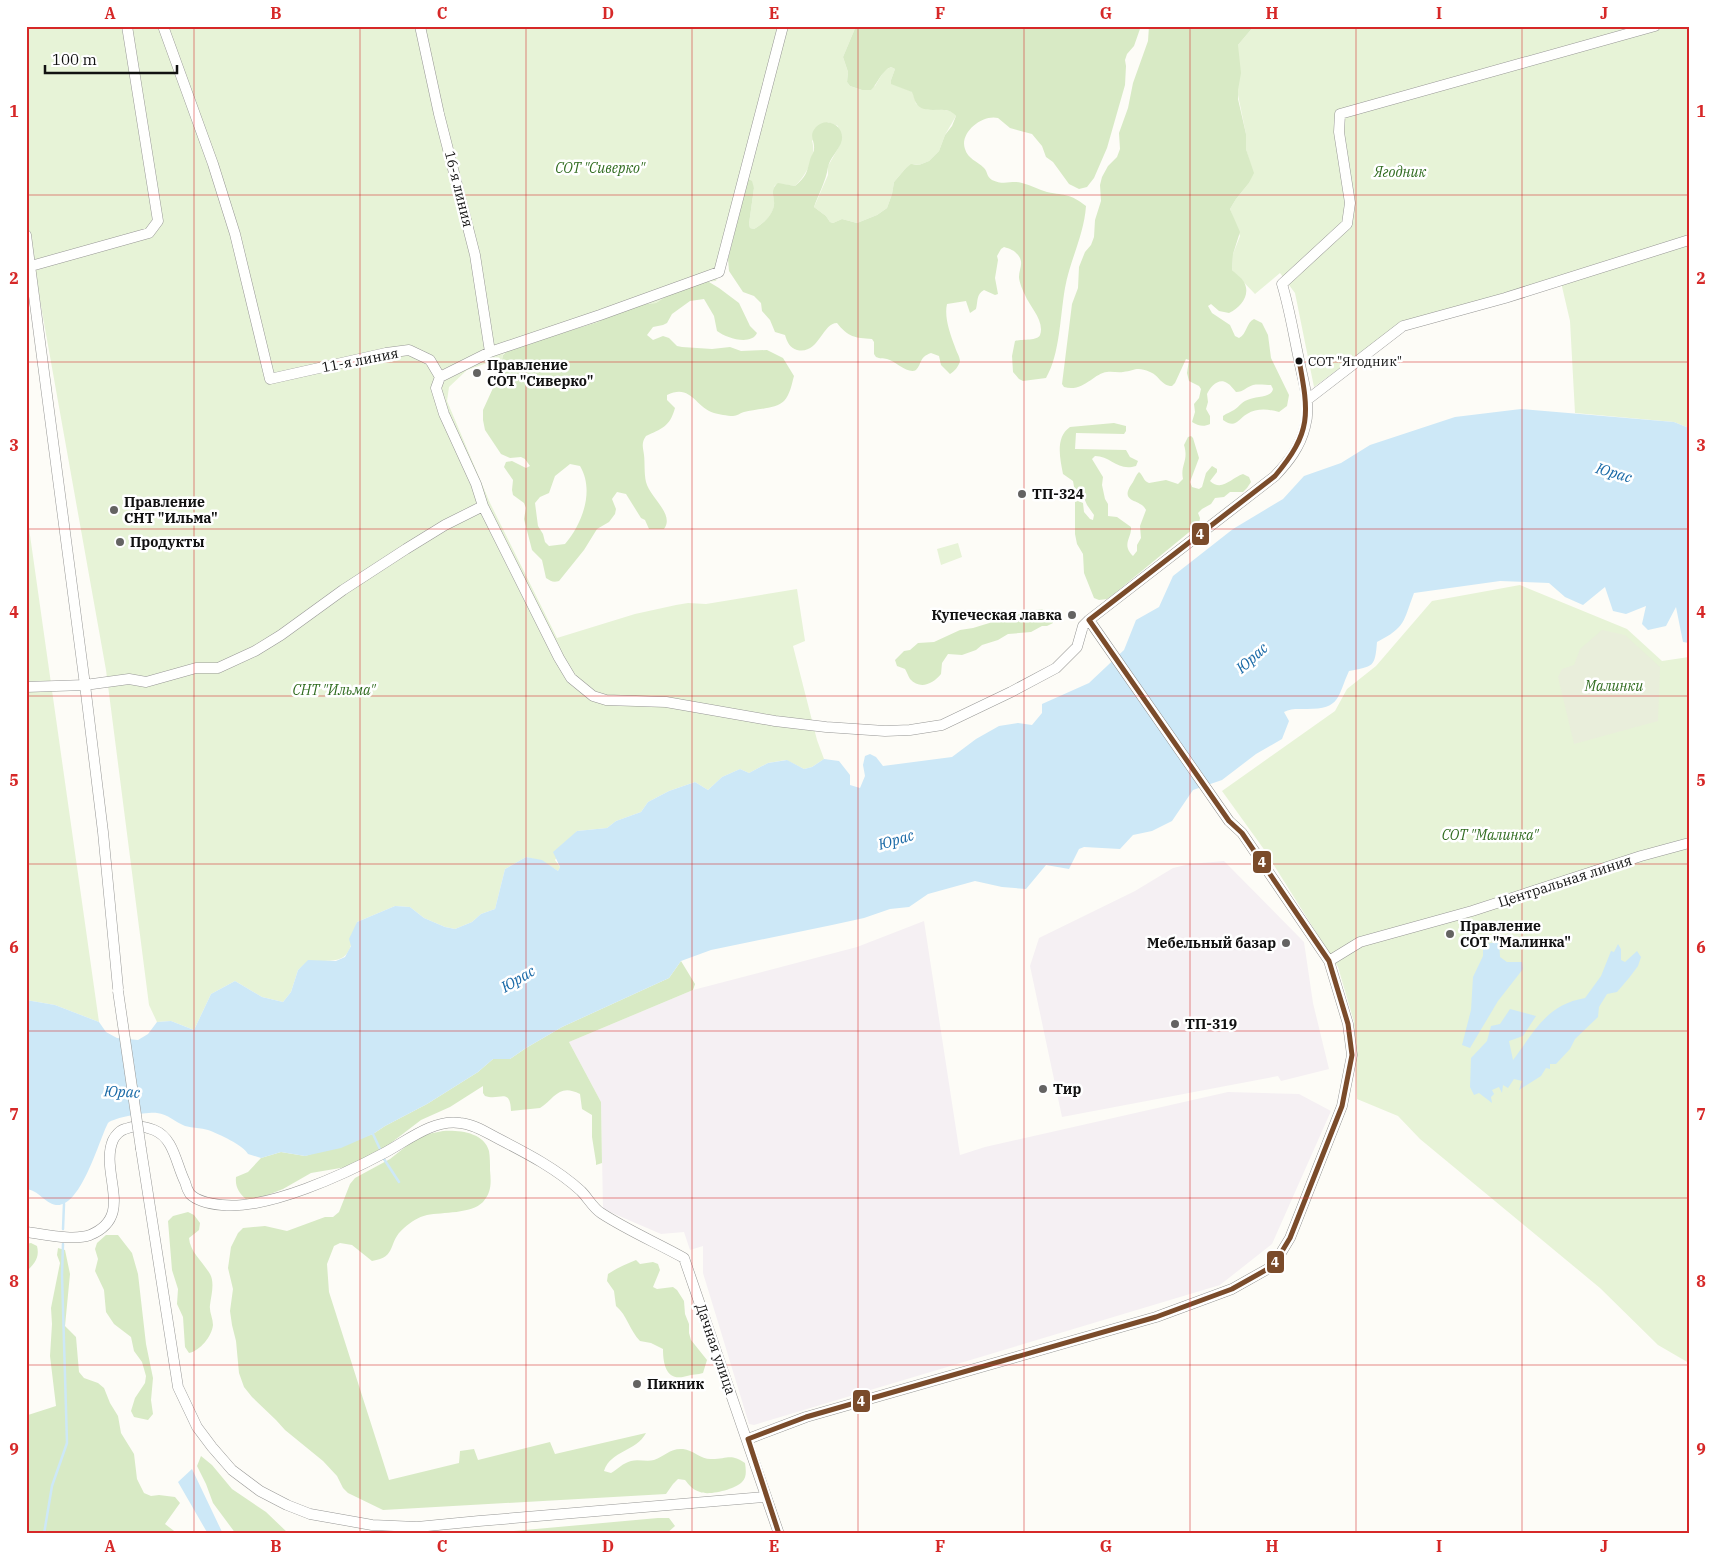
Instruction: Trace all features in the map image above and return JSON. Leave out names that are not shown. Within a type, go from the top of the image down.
[{"type":"street","points":[[31,266],[150,233],[158,221],[127,26]]},
{"type":"street","name":"11-я линия","points":[[163,26],[216,172],[237,243],[270,379],[386,353],[410,350],[430,360],[440,377]]},
{"type":"street","name":"16-я линия","points":[[420,26],[475,255],[490,352]]},
{"type":"street","points":[[783,26],[719,272],[490,352],[440,377],[436,388],[444,414],[476,484],[483,506],[559,658],[571,678],[593,696],[606,700],[666,702],[776,721],[826,727],[885,731],[910,730],[942,725],[1056,668],[1078,647],[1083,626],[1089,620],[1275,476],[1290,459],[1300,443],[1306,426],[1307,400],[1282,284],[1346,224],[1350,202],[1339,132],[1340,114],[1655,26]]},
{"type":"street","points":[[26,235],[31,266],[29,285],[85,685],[103,832],[118,989],[178,1387],[197,1427],[232,1470],[260,1491],[310,1514],[372,1525],[417,1527],[765,1497]]},
{"type":"street","points":[[1307,400],[1403,326],[1505,298],[1689,240]]},
{"type":"street","points":[[26,687],[85,685],[129,679],[146,682],[196,668],[218,668],[262,647],[343,590],[445,525],[483,506]]},
{"type":"street","points":[[748,1440],[806,1417],[1156,1317],[1232,1289],[1273,1266],[1290,1238],[1342,1106],[1352,1055],[1348,1024],[1329,961],[1242,833],[1229,821],[1089,620]]},
{"type":"street","name":"Центральная линия","points":[[1329,961],[1360,942],[1472,911],[1641,856],[1689,843]]},
{"type":"street","name":"Дачная улица","points":[[26,1232],[66,1237],[89,1235],[107,1224],[114,1210],[109,1152],[114,1138],[123,1129],[144,1126],[163,1133],[172,1147],[178,1169],[190,1193],[201,1201],[222,1205],[250,1205],[347,1172],[423,1131],[444,1123],[460,1123],[476,1127],[544,1162],[582,1192],[599,1212],[684,1258],[779,1534]]},
{"type":"shaded area","points":[[1224,861],[1304,942],[1313,1003],[1329,1069],[1281,1081],[1278,1076],[1062,1117],[1030,966],[1039,938],[1135,891],[1173,868],[1190,864]]},
{"type":"shaded area","points":[[924,921],[960,1155],[985,1147],[1228,1092],[1299,1094],[1331,1111],[1272,1244],[1220,1285],[754,1425],[749,1424],[703,1273],[703,1246],[690,1250],[684,1232],[661,1234],[603,1209],[601,1102],[569,1042],[693,990],[857,947]]},
{"type":"green space","name":"СНТ \"Ильма\"","points":[[26,26],[856,26],[843,57],[848,72],[847,82],[850,86],[862,90],[875,86],[884,71],[891,67],[895,69],[891,83],[913,92],[916,104],[954,112],[956,116],[945,135],[939,151],[929,161],[919,165],[914,164],[905,169],[894,182],[887,208],[877,215],[857,223],[842,219],[833,223],[814,207],[828,175],[828,166],[840,145],[838,126],[828,122],[812,141],[812,159],[803,177],[795,186],[775,185],[772,213],[754,229],[750,228],[749,224],[754,188],[748,179],[716,281],[705,282],[668,295],[656,303],[637,305],[614,313],[598,322],[558,333],[503,354],[502,360],[493,361],[467,370],[449,387],[447,401],[490,503],[557,638],[635,614],[676,605],[688,603],[706,604],[797,589],[805,641],[793,646],[817,740],[824,759],[812,767],[804,769],[786,760],[768,763],[749,773],[740,769],[722,777],[708,790],[695,782],[669,791],[648,802],[641,812],[616,821],[607,828],[577,831],[555,860],[560,867],[558,871],[542,861],[526,857],[505,869],[495,909],[481,914],[472,922],[455,929],[424,918],[410,907],[395,906],[357,922],[348,952],[339,959],[331,961],[308,961],[298,970],[291,992],[283,1002],[262,997],[235,981],[211,994],[194,1030],[171,1021],[157,1022],[149,1005],[106,670],[36,278],[26,279]]},
{"type":"green space","points":[[856,26],[1141,26],[1134,46],[1127,54],[1125,60],[1125,85],[1107,148],[1094,178],[1087,187],[1079,189],[1069,184],[1053,162],[1046,157],[1042,146],[1032,134],[1010,128],[998,118],[985,119],[979,122],[973,126],[965,137],[966,152],[970,158],[984,168],[992,180],[1000,183],[1018,182],[1047,192],[1071,197],[1086,206],[1083,227],[1065,288],[1057,346],[1046,378],[1023,381],[1013,372],[1012,356],[1015,341],[1039,337],[1041,330],[1039,319],[1020,284],[1020,258],[1015,252],[1007,248],[1001,249],[997,256],[995,278],[998,294],[995,295],[984,290],[981,292],[978,296],[976,309],[970,313],[966,301],[947,304],[948,326],[960,361],[956,369],[950,374],[941,365],[939,356],[931,353],[924,356],[918,368],[913,371],[890,360],[876,357],[872,339],[852,336],[837,323],[832,324],[810,348],[797,350],[792,348],[785,335],[775,332],[770,320],[762,311],[761,303],[754,296],[743,292],[729,271],[728,259],[748,179],[752,181],[754,188],[749,224],[750,228],[754,229],[769,217],[771,213],[774,205],[773,191],[775,186],[778,183],[795,186],[804,177],[814,150],[812,133],[820,124],[825,122],[835,124],[839,128],[842,137],[840,146],[829,164],[814,207],[833,223],[842,219],[857,223],[877,215],[887,208],[894,182],[911,164],[919,165],[929,161],[939,151],[945,135],[952,126],[956,116],[952,112],[920,107],[915,102],[912,92],[891,84],[895,69],[891,67],[885,71],[871,90],[862,90],[850,86],[847,82],[848,72],[843,57]]},
{"type":"green space","points":[[1149,26],[1254,26],[1238,45],[1241,73],[1238,99],[1246,134],[1246,149],[1254,173],[1230,209],[1240,232],[1233,254],[1232,270],[1244,282],[1246,291],[1241,304],[1229,313],[1219,311],[1211,304],[1208,306],[1212,313],[1230,325],[1235,336],[1239,338],[1254,319],[1262,323],[1268,335],[1271,358],[1289,395],[1287,406],[1279,412],[1259,410],[1247,414],[1234,424],[1227,423],[1223,420],[1223,416],[1247,400],[1270,394],[1273,389],[1271,385],[1255,385],[1236,392],[1224,381],[1221,381],[1210,388],[1207,394],[1208,402],[1206,409],[1210,416],[1210,424],[1203,426],[1192,422],[1195,412],[1194,404],[1199,398],[1201,389],[1189,381],[1187,373],[1189,360],[1186,359],[1172,386],[1165,384],[1153,373],[1138,369],[1102,373],[1077,387],[1064,387],[1062,384],[1072,304],[1078,288],[1079,267],[1094,237],[1095,220],[1101,201],[1100,185],[1102,177],[1108,166],[1117,157],[1120,149],[1119,133],[1128,108],[1133,83],[1148,41]]},
{"type":"green space","name":"Ягодник","points":[[1254,26],[1689,26],[1689,428],[1674,422],[1575,413],[1570,321],[1560,278],[1401,323],[1314,387],[1295,293],[1280,273],[1255,294],[1232,270],[1233,254],[1240,236],[1230,209],[1249,183],[1253,173],[1246,149],[1246,134],[1238,95],[1238,45]]},
{"type":"green space","points":[[709,282],[739,303],[750,326],[757,333],[754,337],[744,340],[738,340],[721,334],[717,331],[714,316],[704,299],[690,301],[672,314],[667,323],[653,327],[647,335],[653,340],[663,336],[669,338],[677,346],[682,347],[712,349],[730,347],[741,351],[767,350],[783,358],[794,376],[789,392],[784,401],[776,406],[744,412],[736,416],[714,413],[682,392],[667,395],[667,400],[675,408],[673,414],[664,427],[646,436],[643,441],[646,482],[664,512],[667,523],[664,529],[649,529],[645,520],[641,518],[626,494],[617,492],[612,499],[616,509],[615,514],[609,522],[597,529],[584,550],[559,581],[552,581],[546,578],[542,560],[532,550],[524,519],[526,508],[524,503],[513,495],[513,480],[504,467],[506,462],[512,461],[526,468],[530,466],[521,457],[510,458],[501,454],[485,430],[483,410],[493,388],[493,378],[501,365],[503,355],[510,349],[598,322],[614,313],[637,305],[656,303],[668,295]],"holes":[[[570,464],[580,466],[586,486],[586,496],[581,517],[577,527],[565,544],[549,546],[545,542],[538,526],[535,503],[540,497],[549,493],[555,476]]]},
{"type":"green space","points":[[1114,423],[1126,426],[1124,434],[1076,433],[1075,449],[1126,450],[1130,457],[1138,461],[1136,466],[1124,467],[1106,458],[1095,456],[1092,459],[1103,477],[1102,485],[1108,504],[1108,516],[1117,517],[1131,527],[1127,544],[1133,556],[1137,551],[1137,545],[1141,538],[1140,526],[1146,510],[1129,497],[1129,489],[1139,472],[1149,483],[1166,480],[1178,484],[1183,479],[1182,474],[1186,455],[1184,445],[1188,437],[1191,436],[1193,438],[1199,458],[1190,482],[1192,487],[1199,489],[1202,487],[1206,473],[1212,466],[1217,469],[1217,472],[1210,481],[1214,484],[1223,485],[1243,474],[1249,477],[1251,482],[1243,492],[1230,492],[1224,497],[1215,498],[1211,504],[1198,513],[1200,518],[1199,524],[1115,593],[1107,599],[1099,600],[1094,598],[1084,573],[1083,554],[1077,544],[1075,534],[1075,502],[1083,503],[1084,512],[1090,519],[1093,520],[1094,515],[1084,498],[1075,492],[1073,481],[1063,474],[1060,442],[1065,431],[1070,427]]},
{"type":"green space","points":[[26,507],[99,1022],[55,1005],[26,1000]]},
{"type":"green space","points":[[958,543],[962,557],[941,565],[937,549]]},
{"type":"green space","name":"СОТ \"Малинка\"","points":[[1520,585],[1627,629],[1662,661],[1689,657],[1689,1363],[1658,1345],[1600,1288],[1420,1139],[1398,1116],[1357,1099],[1354,1022],[1338,967],[1263,848],[1222,791],[1335,711],[1347,689],[1376,666],[1432,601]]},
{"type":"green space","points":[[1042,609],[1053,617],[1053,623],[1031,632],[1008,634],[962,655],[948,654],[942,663],[941,674],[930,683],[922,685],[914,682],[910,679],[905,669],[897,666],[895,660],[904,651],[910,650],[918,643],[934,642],[960,630]]},
{"type":"green space","name":"Малинки","points":[[1602,630],[1625,635],[1660,667],[1658,721],[1574,744],[1558,677],[1562,669],[1574,665],[1580,649]]},
{"type":"green space","points":[[681,961],[695,984],[693,990],[569,1042],[601,1102],[602,1163],[596,1165],[592,1137],[592,1115],[582,1109],[580,1094],[567,1090],[562,1091],[540,1108],[511,1111],[509,1099],[503,1096],[485,1096],[483,1086],[450,1107],[421,1120],[387,1146],[352,1166],[311,1173],[283,1189],[255,1200],[247,1200],[238,1190],[236,1177],[248,1172],[261,1158],[281,1152],[305,1156],[373,1134],[427,1104],[478,1072],[493,1059],[510,1059],[562,1027],[669,978]]},
{"type":"green space","points":[[443,1131],[470,1134],[482,1140],[486,1145],[489,1151],[491,1183],[488,1194],[483,1202],[464,1211],[427,1215],[418,1218],[399,1233],[389,1252],[380,1259],[372,1261],[352,1245],[340,1243],[334,1246],[327,1264],[329,1292],[389,1480],[459,1463],[460,1451],[474,1449],[478,1460],[550,1442],[555,1454],[646,1433],[636,1444],[612,1459],[604,1471],[611,1473],[634,1460],[654,1460],[671,1451],[683,1449],[708,1459],[732,1457],[745,1463],[744,1480],[739,1485],[716,1492],[704,1493],[691,1487],[685,1480],[678,1479],[666,1494],[383,1510],[348,1493],[337,1476],[323,1461],[285,1430],[252,1397],[244,1387],[239,1373],[236,1341],[230,1311],[233,1289],[228,1268],[231,1247],[238,1233],[243,1228],[265,1226],[287,1231],[325,1217],[333,1217],[339,1212],[350,1184],[355,1178],[390,1159],[414,1140],[428,1134]]},
{"type":"green space","points":[[188,1212],[194,1215],[200,1223],[199,1230],[189,1238],[194,1252],[210,1274],[212,1281],[210,1308],[213,1325],[205,1342],[189,1353],[185,1347],[183,1317],[177,1304],[178,1289],[172,1270],[168,1221],[173,1216]]},
{"type":"green space","points":[[106,1235],[118,1235],[132,1253],[138,1274],[146,1344],[153,1378],[151,1400],[153,1414],[148,1420],[134,1417],[131,1411],[135,1398],[145,1383],[146,1376],[142,1362],[134,1351],[131,1337],[114,1324],[106,1312],[104,1290],[95,1271],[98,1259],[95,1249],[97,1243]]},
{"type":"green space","points":[[31,1243],[37,1246],[38,1254],[34,1263],[26,1272],[26,1244]]},
{"type":"green space","points":[[58,1248],[65,1250],[70,1274],[65,1326],[76,1337],[79,1372],[84,1378],[98,1383],[104,1388],[118,1416],[121,1433],[134,1454],[137,1479],[144,1493],[151,1496],[175,1497],[180,1503],[165,1524],[178,1534],[26,1534],[26,1407],[28,1415],[56,1406],[50,1356],[51,1308],[60,1263],[57,1255]]},
{"type":"green space","points":[[636,1260],[640,1264],[653,1262],[658,1264],[660,1270],[653,1287],[657,1289],[673,1287],[684,1301],[691,1340],[707,1360],[703,1373],[680,1377],[671,1375],[665,1367],[663,1349],[651,1343],[640,1341],[616,1306],[614,1291],[607,1281],[608,1274]]},
{"type":"green space","points":[[201,1456],[212,1465],[232,1489],[266,1512],[289,1534],[236,1534],[213,1503],[197,1466]]},
{"type":"green space","points":[[669,1518],[675,1526],[666,1534],[481,1534]]},
{"type":"water","name":"Юрас","points":[[1521,409],[1674,422],[1689,428],[1689,643],[1683,642],[1676,607],[1666,626],[1648,630],[1642,624],[1646,606],[1626,614],[1613,611],[1605,587],[1583,605],[1565,597],[1549,583],[1500,581],[1414,593],[1399,628],[1377,642],[1374,661],[1371,664],[1349,671],[1336,700],[1332,704],[1326,707],[1292,709],[1284,712],[1289,721],[1282,739],[1256,754],[1222,780],[1193,790],[1172,821],[1152,831],[1133,835],[1120,849],[1084,847],[1079,849],[1069,869],[1046,865],[1026,889],[1002,887],[975,881],[928,894],[909,907],[890,909],[864,918],[711,950],[681,961],[669,978],[562,1027],[510,1059],[493,1059],[478,1072],[427,1104],[373,1134],[341,1148],[305,1156],[281,1152],[261,1158],[248,1154],[236,1144],[208,1130],[185,1126],[161,1114],[139,1114],[108,1123],[88,1172],[73,1196],[65,1203],[52,1204],[31,1190],[26,1189],[26,1000],[55,1005],[99,1022],[106,1032],[117,1038],[138,1040],[148,1034],[157,1022],[171,1021],[194,1030],[211,994],[235,981],[262,997],[283,1002],[291,992],[298,970],[308,960],[336,961],[345,957],[351,946],[349,939],[357,922],[395,906],[410,907],[424,918],[445,927],[455,929],[472,922],[481,914],[495,909],[505,869],[526,857],[542,860],[558,871],[560,867],[553,852],[577,831],[607,828],[616,821],[641,812],[648,802],[669,791],[695,782],[708,790],[722,777],[740,769],[749,773],[768,763],[787,760],[804,769],[812,767],[824,759],[839,761],[850,775],[850,785],[860,788],[865,776],[863,765],[865,756],[870,754],[876,757],[883,766],[952,757],[976,739],[999,726],[1018,723],[1032,725],[1042,713],[1042,704],[1089,683],[1124,650],[1136,620],[1159,607],[1173,576],[1233,529],[1283,499],[1304,476],[1341,463],[1370,445],[1455,417]]},
{"type":"water","points":[[1499,941],[1500,957],[1507,962],[1522,962],[1523,969],[1498,1001],[1470,1048],[1462,1045],[1471,1010],[1473,977],[1483,956],[1483,945]]},
{"type":"water","points":[[1618,944],[1621,949],[1621,960],[1625,962],[1637,951],[1641,957],[1638,966],[1617,992],[1607,994],[1599,1007],[1598,1017],[1575,1039],[1570,1049],[1556,1064],[1550,1064],[1550,1069],[1546,1068],[1541,1076],[1519,1090],[1522,1081],[1514,1079],[1508,1088],[1503,1085],[1502,1093],[1499,1087],[1492,1090],[1494,1094],[1491,1097],[1492,1103],[1479,1093],[1474,1095],[1470,1087],[1471,1058],[1487,1041],[1491,1026],[1500,1024],[1510,1009],[1536,1016],[1523,1036],[1509,1041],[1513,1060],[1535,1029],[1551,1013],[1572,1001],[1585,998],[1601,976],[1611,951],[1614,952]]},
{"type":"water","points":[[192,1469],[223,1534],[208,1534],[178,1482]]},
{"type":"waterway","points":[[373,1134],[380,1149]]},
{"type":"waterway","points":[[384,1159],[399,1182]]},
{"type":"waterway","points":[[63,1229],[64,1204]]},
{"type":"waterway","points":[[44,1534],[52,1486],[67,1443],[62,1275],[63,1244]]},
{"type":"transit line","name":"4","points":[[779,1534],[748,1439],[806,1417],[1156,1317],[1232,1289],[1273,1266],[1290,1238],[1342,1106],[1352,1055],[1348,1024],[1329,961],[1242,833],[1229,821],[1089,620],[1275,476],[1296,447],[1305,422],[1305,395],[1299,360]]},
{"type":"place","name":"СОТ \"Ягодник\"","points":[[1299,361]]},
{"type":"place","name":"Правление СОТ \"Сиверко\"","points":[[477,373]]},
{"type":"place","name":"ТП-324","points":[[1022,494]]},
{"type":"place","name":"Правление СНТ \"Ильма\"","points":[[114,510]]},
{"type":"place","name":"Продукты","points":[[120,542]]},
{"type":"place","name":"Купеческая лавка","points":[[1072,615]]},
{"type":"place","name":"Правление СОТ \"Малинка\"","points":[[1450,934]]},
{"type":"place","name":"Мебельный базар","points":[[1286,943]]},
{"type":"place","name":"ТП-319","points":[[1175,1024]]},
{"type":"place","name":"Тир","points":[[1043,1089]]},
{"type":"place","name":"Пикник","points":[[637,1384]]},
{"type":"park label","name":"СОТ \"Сиверко\"","points":[[600,168]]}]
